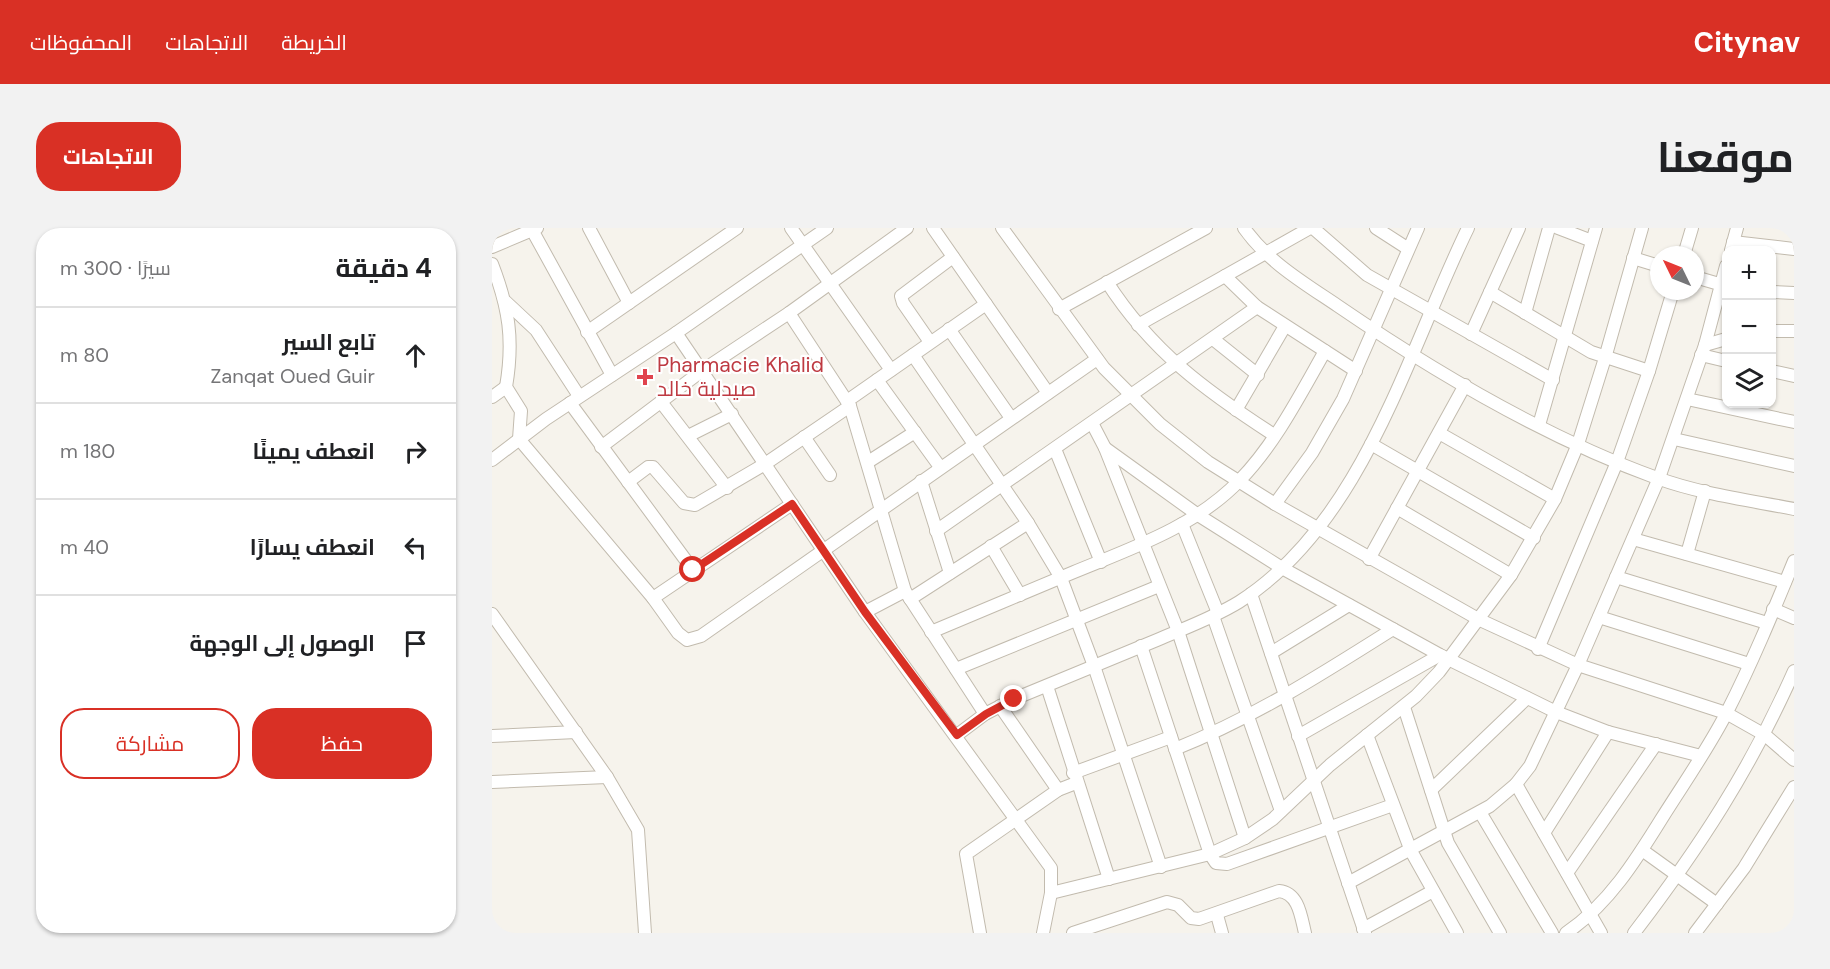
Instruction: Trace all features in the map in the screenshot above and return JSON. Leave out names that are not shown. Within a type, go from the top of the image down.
[{"type":"street","points":[[589,228],[629,303]]},
{"type":"street","points":[[587,332],[737,228]]},
{"type":"street","points":[[791,228],[891,370]]},
{"type":"street","points":[[492,460],[574,400],[676,333],[827,228]]},
{"type":"street","points":[[601,447],[702,370],[789,313],[907,228]]},
{"type":"street","points":[[933,228],[1048,393]]},
{"type":"street","points":[[1002,228],[1097,359],[1131,396],[1182,442],[1238,482],[1479,620],[1538,649],[1578,665],[1726,713],[1766,735],[1794,760]]},
{"type":"street","points":[[1059,309],[1206,228]]},
{"type":"street","points":[[1244,228],[1265,254],[1373,330],[1465,385],[1539,425],[1617,462],[1659,478],[1705,491],[1794,509]]},
{"type":"street","points":[[1138,325],[1311,228],[1348,261],[1389,289],[1552,380]]},
{"type":"street","points":[[1376,228],[1407,248]]},
{"type":"street","points":[[1275,504],[1328,427],[1356,371],[1389,289],[1418,228]]},
{"type":"street","points":[[957,735],[1000,706],[1216,615],[1251,594],[1282,568],[1316,528],[1371,444],[1468,228]]},
{"type":"street","points":[[1470,334],[1520,228]]},
{"type":"street","points":[[1524,313],[1549,228]]},
{"type":"street","points":[[1558,228],[1592,241]]},
{"type":"street","points":[[1539,425],[1596,228]]},
{"type":"street","points":[[1051,893],[1210,854],[1245,837],[1281,811],[1313,780],[1404,707],[1479,620],[1511,575],[1555,499],[1578,444],[1642,228]]},
{"type":"street","points":[[1687,246],[1692,228]]},
{"type":"street","points":[[1732,246],[1737,228]]},
{"type":"street","points":[[492,247],[534,229],[612,375]]},
{"type":"street","points":[[1776,248],[1794,249]]},
{"type":"street","points":[[930,342],[903,303],[901,296],[953,257]]},
{"type":"street","points":[[1633,258],[1650,263]]},
{"type":"street","points":[[492,264],[510,338],[506,387],[521,411],[519,440],[653,598],[678,633],[687,640],[694,639],[1097,359]]},
{"type":"street","points":[[1225,276],[1257,307],[1356,371]]},
{"type":"street","points":[[1704,280],[1722,285]]},
{"type":"street","points":[[1107,282],[1138,325],[1176,365],[1274,435]]},
{"type":"street","points":[[1490,292],[1605,358],[1650,371]]},
{"type":"street","points":[[1348,883],[1411,851],[1500,800],[1530,765],[1578,665],[1659,478],[1722,292]]},
{"type":"street","points":[[1776,292],[1794,293]]},
{"type":"street","points":[[501,298],[536,330],[601,447],[693,570]]},
{"type":"street","points":[[1538,649],[1617,462],[1650,371],[1670,300]]},
{"type":"street","points":[[628,482],[648,467],[653,467],[689,505],[701,503],[804,437],[891,370],[986,304]]},
{"type":"street","points":[[936,531],[1257,307]]},
{"type":"street","points":[[789,313],[849,404],[908,595],[986,714]]},
{"type":"street","points":[[1236,410],[1285,326]]},
{"type":"street","points":[[949,329],[1011,418]]},
{"type":"street","points":[[1776,332],[1794,331]]},
{"type":"street","points":[[676,333],[865,612],[957,735],[1050,868],[1051,893],[1043,933]]},
{"type":"street","points":[[1213,339],[1258,375]]},
{"type":"street","points":[[1703,350],[1722,341]]},
{"type":"street","points":[[1703,350],[1722,359]]},
{"type":"street","points":[[931,632],[1144,544],[1198,515],[1238,482],[1274,435],[1325,351]]},
{"type":"street","points":[[913,355],[1003,485],[1061,578],[1094,666],[1161,867]]},
{"type":"street","points":[[1776,372],[1794,376]]},
{"type":"street","points":[[878,380],[940,467]]},
{"type":"street","points":[[1369,559],[1465,385]]},
{"type":"street","points":[[492,397],[506,387]]},
{"type":"street","points":[[1687,399],[1794,422]]},
{"type":"street","points":[[661,402],[727,488]]},
{"type":"street","points":[[688,436],[732,414]]},
{"type":"street","points":[[1092,423],[1106,448],[1178,631],[1245,837]]},
{"type":"street","points":[[868,462],[915,432]]},
{"type":"street","points":[[1439,433],[1555,499]]},
{"type":"street","points":[[804,437],[830,475]]},
{"type":"street","points":[[1674,438],[1794,466]]},
{"type":"street","points":[[1371,444],[1534,538]]},
{"type":"street","points":[[1106,448],[1198,515],[1282,568],[1445,657],[1556,712],[1608,732],[1701,756]]},
{"type":"street","points":[[1055,449],[1101,562]]},
{"type":"street","points":[[921,481],[950,573]]},
{"type":"street","points":[[1687,554],[1705,491]]},
{"type":"street","points":[[653,598],[792,504]]},
{"type":"street","points":[[1397,508],[1511,575]]},
{"type":"street","points":[[865,612],[908,595],[950,573],[1028,523]]},
{"type":"street","points":[[1182,524],[1216,615],[1281,811]]},
{"type":"street","points":[[1633,539],[1785,582]]},
{"type":"street","points":[[991,546],[1020,595]]},
{"type":"street","points":[[1566,933],[1591,915],[1642,850],[1701,756],[1726,713],[1794,561]]},
{"type":"street","points":[[1616,577],[1767,623]]},
{"type":"street","points":[[956,669],[1159,586]]},
{"type":"street","points":[[1251,594],[1364,931],[1433,891]]},
{"type":"street","points":[[1270,653],[1349,605]]},
{"type":"street","points":[[1773,609],[1794,618]]},
{"type":"street","points":[[492,614],[607,777],[638,830],[645,933]]},
{"type":"street","points":[[1599,617],[1749,664]]},
{"type":"street","points":[[980,933],[966,854],[1075,778],[1123,754],[1212,734],[1285,697],[1393,629]]},
{"type":"street","points":[[1141,646],[1210,854],[1216,863],[1227,864],[1393,806]]},
{"type":"street","points":[[1298,736],[1445,657]]},
{"type":"street","points":[[1634,933],[1678,876],[1766,735],[1794,671]]},
{"type":"street","points":[[1047,686],[1109,879]]},
{"type":"street","points":[[1431,790],[1527,698]]},
{"type":"street","points":[[1000,706],[1058,790]]},
{"type":"street","points":[[1404,707],[1444,832],[1453,853],[1500,933]]},
{"type":"street","points":[[492,736],[576,732]]},
{"type":"street","points":[[1544,833],[1608,732]]},
{"type":"street","points":[[1367,735],[1411,851],[1451,931]]},
{"type":"street","points":[[1567,873],[1656,744]]},
{"type":"street","points":[[492,782],[607,777]]},
{"type":"street","points":[[1516,784],[1601,933]]},
{"type":"street","points":[[1695,933],[1760,844],[1794,787]]},
{"type":"street","points":[[1480,812],[1551,933]]},
{"type":"street","points":[[1642,850],[1717,904]]},
{"type":"street","points":[[1073,933],[1167,902],[1178,904],[1191,918],[1217,915],[1284,891],[1295,899],[1305,933]]},
{"type":"street","points":[[1217,915],[1222,933]]},
{"type":"place","name":"Pharmacie Khalid صيدلية خالد","points":[[645,377]]},
{"type":"route","points":[[693,570],[792,504],[865,612],[957,735],[986,714],[1014,699]]}]
